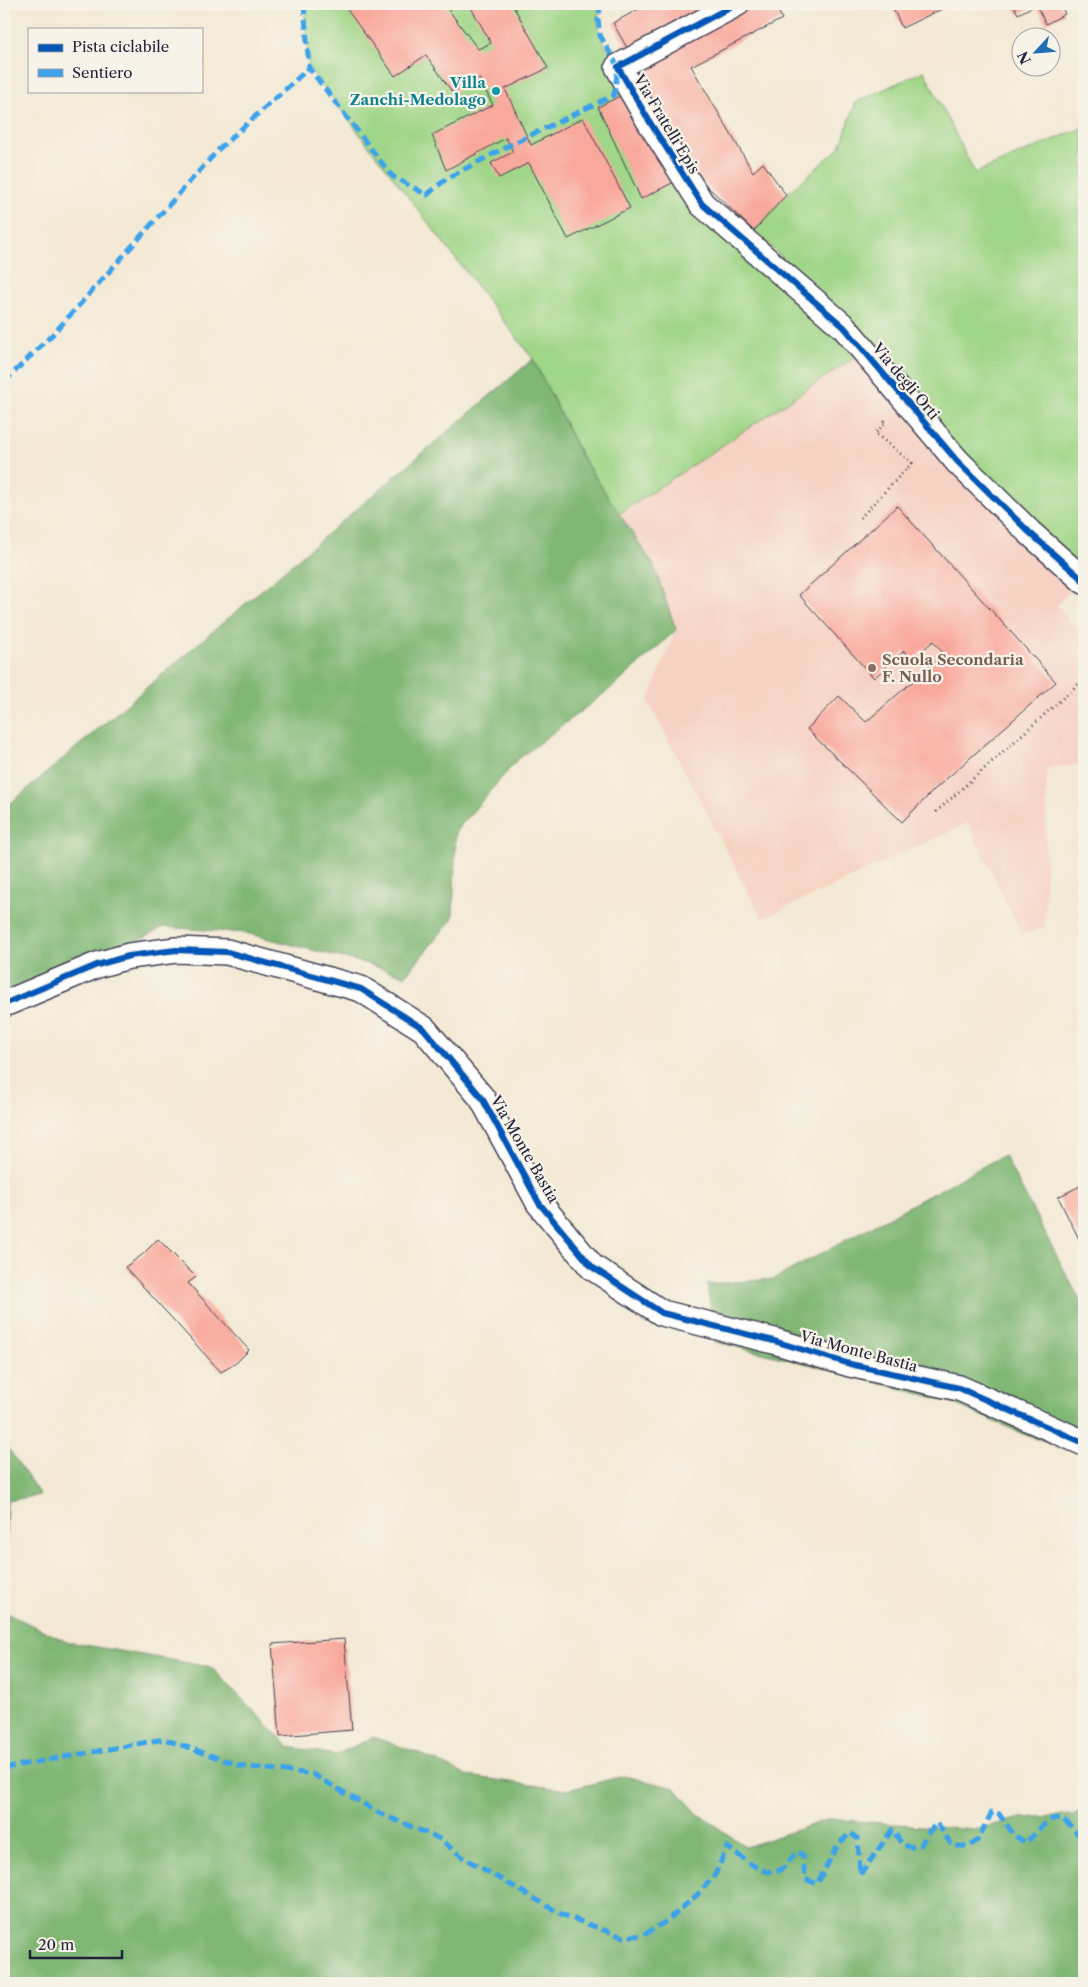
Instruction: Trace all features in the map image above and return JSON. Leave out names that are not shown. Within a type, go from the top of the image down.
[{"type":"street","name":"Via Fratelli Epis","points":[[702,204],[651,124],[618,67],[736,4]]},
{"type":"street","name":"Via degli Orti","points":[[702,204],[844,327],[957,461],[1029,532],[1084,581]]},
{"type":"street","name":"Via Monte Bastia","points":[[4,1004],[97,965],[129,956],[176,950],[227,952],[361,988],[424,1028],[482,1098],[539,1203],[592,1267],[662,1313],[774,1341],[850,1364],[959,1388],[1084,1442]]},
{"type":"path","points":[[860,518],[912,463],[874,434],[886,423],[881,415]]},
{"type":"path","points":[[936,812],[1084,678]]},
{"type":"shaded area","name":"Scuola Secondaria F. Nullo","points":[[864,351],[1076,585],[1057,605],[1084,636],[1084,764],[1047,768],[1045,927],[1022,935],[968,823],[762,919],[648,701],[676,630],[619,514]]},
{"type":"green space","points":[[304,4],[601,4],[598,19],[600,35],[702,204],[864,351],[619,514],[581,455],[533,359],[309,68]]},
{"type":"green space","points":[[924,71],[975,173],[1084,127],[1084,570],[975,469],[853,325],[754,231],[786,195],[840,147],[856,102]]},
{"type":"green space","points":[[533,359],[581,456],[654,566],[676,630],[619,682],[517,760],[456,831],[453,918],[405,976],[368,964],[246,933],[164,927],[117,951],[4,992],[4,809]]},
{"type":"green space","points":[[1004,1155],[1084,1308],[1084,1450],[1030,1437],[950,1402],[825,1368],[715,1342],[707,1284],[774,1279]]},
{"type":"green space","points":[[4,1442],[40,1495],[7,1501],[4,1609]]},
{"type":"green space","points":[[4,1612],[68,1642],[211,1667],[289,1747],[336,1755],[373,1737],[419,1753],[468,1776],[567,1790],[624,1776],[675,1788],[697,1813],[746,1847],[829,1819],[975,1830],[1021,1818],[1072,1815],[1084,1810],[1084,1983],[4,1983]]},
{"type":"building","name":"Villa Zanchi-Medolago","points":[[343,4],[444,4],[478,49],[491,43],[469,4],[512,4],[548,68],[505,89],[531,145],[583,118],[630,208],[568,239],[529,163],[499,178],[491,163],[513,152],[506,138],[446,170],[432,135],[493,105],[479,78],[453,93],[426,55],[395,76]]},
{"type":"building","points":[[648,4],[706,4],[710,11],[631,55],[613,23]]},
{"type":"building","points":[[744,4],[775,4],[782,19],[691,66],[753,172],[763,163],[786,195],[754,231],[686,166],[629,65]]},
{"type":"building","points":[[891,4],[952,4],[902,28]]},
{"type":"building","points":[[1013,4],[1060,4],[1065,14],[1046,24],[1036,5],[1018,14]]},
{"type":"building","points":[[628,92],[680,179],[641,199],[598,107]]},
{"type":"building","points":[[897,506],[1056,682],[935,789],[902,822],[807,729],[839,696],[866,722],[944,654],[933,641],[912,660],[904,651],[874,678],[799,595]]},
{"type":"building","points":[[1084,1184],[1084,1249],[1058,1197]]},
{"type":"building","points":[[158,1239],[196,1277],[188,1283],[249,1350],[235,1364],[221,1372],[125,1267],[142,1255]]},
{"type":"building","points":[[344,1639],[352,1730],[280,1736],[272,1644]]},
{"type":"marked path","points":[[304,4],[309,68],[392,176],[427,195],[446,179],[510,145],[614,95],[618,67],[600,35],[598,19],[601,4]]},
{"type":"marked path","points":[[4,382],[55,332],[219,149],[309,68]]},
{"type":"marked path","points":[[4,1768],[164,1739],[241,1766],[312,1774],[381,1814],[438,1838],[464,1858],[563,1915],[623,1937],[644,1935],[668,1920],[697,1895],[715,1875],[727,1847],[759,1869],[773,1872],[780,1870],[797,1852],[803,1855],[805,1879],[817,1884],[838,1845],[850,1833],[858,1839],[860,1875],[892,1830],[903,1845],[912,1847],[921,1845],[927,1834],[937,1823],[951,1844],[968,1846],[977,1841],[992,1812],[999,1814],[1014,1835],[1026,1843],[1041,1827],[1053,1819],[1065,1821],[1082,1839],[1084,1838]]},
{"type":"cycle path","points":[[736,4],[618,67],[651,124],[702,204],[844,327],[957,461],[1029,532],[1084,581]]},
{"type":"cycle path","points":[[4,1004],[97,965],[129,956],[176,950],[227,952],[361,989],[424,1029],[482,1098],[539,1203],[592,1267],[662,1313],[774,1341],[850,1364],[959,1388],[1084,1443]]},
{"type":"place","name":"Villa Zanchi-Medolago","points":[[496,91]]},
{"type":"place","name":"Scuola Secondaria F. Nullo","points":[[872,668]]}]
